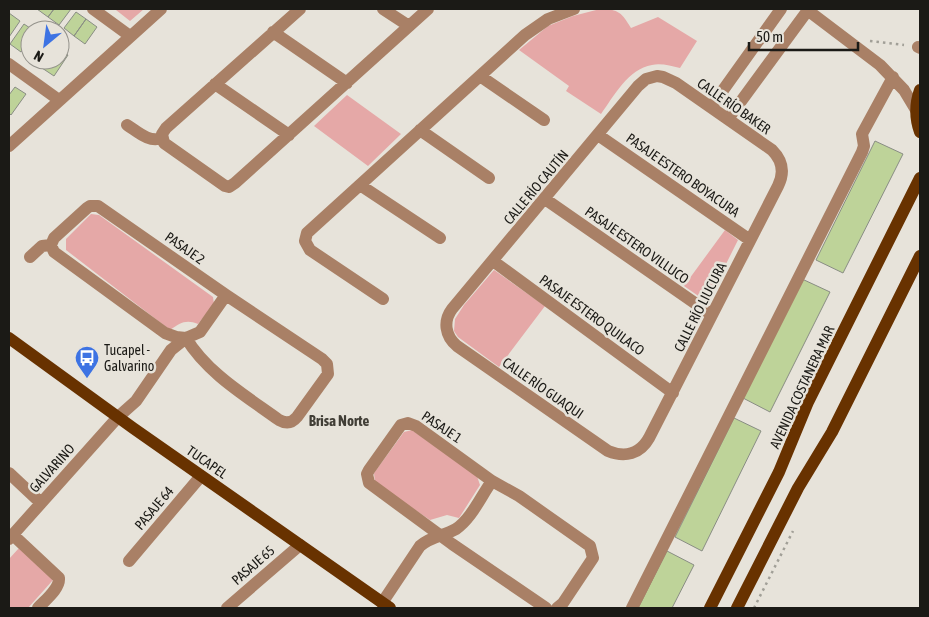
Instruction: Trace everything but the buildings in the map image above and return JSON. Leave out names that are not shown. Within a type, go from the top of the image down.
[{"type":"main road","points":[[920,90],[916,110],[920,132]]},
{"type":"main road","name":"AVENIDA COSTANERA MAR","points":[[710,608],[779,472],[808,402],[920,178]]},
{"type":"main road","points":[[737,608],[798,488],[832,432],[920,256]]},
{"type":"main road","name":"TUCAPEL","points":[[9,338],[201,476],[386,605]]},
{"type":"street","points":[[9,146],[161,9]]},
{"type":"street","points":[[162,138],[166,128],[300,9]]},
{"type":"street","points":[[383,9],[409,26]]},
{"type":"street","points":[[162,138],[167,145],[221,184],[229,187],[428,9]]},
{"type":"street","points":[[383,298],[310,250],[305,241],[310,230],[536,26],[561,13],[574,9]]},
{"type":"street","points":[[711,107],[781,9]]},
{"type":"street","points":[[728,119],[807,10],[880,65],[904,90],[916,110]]},
{"type":"street","points":[[100,11],[130,36]]},
{"type":"street","points":[[273,32],[347,83]]},
{"type":"street","points":[[9,64],[59,100]]},
{"type":"street","points":[[480,76],[544,120]]},
{"type":"street","name":"CALLE RÍO CAUTÍN","points":[[446,331],[449,314],[642,82],[651,77],[663,77]]},
{"type":"street","name":"CALLE RÍO BAKER","points":[[663,77],[676,83],[772,150],[782,166]]},
{"type":"street","points":[[632,608],[862,152],[864,146],[862,134],[893,77]]},
{"type":"street","points":[[215,84],[289,135]]},
{"type":"street","points":[[127,125],[150,139],[162,138]]},
{"type":"street","points":[[420,130],[489,178]]},
{"type":"street","name":"PASAJE ESTERO BOYACURA","points":[[598,135],[750,240]]},
{"type":"street","name":"CALLE RÍO LIUCURA","points":[[631,454],[642,448],[646,443],[673,393],[781,179],[782,166]]},
{"type":"street","points":[[360,185],[440,238]]},
{"type":"street","name":"PASAJE ESTERO VILLUCO","points":[[545,199],[712,315]]},
{"type":"street","name":"PASAJE 2","points":[[30,257],[42,246],[50,245],[54,238],[87,208],[98,206],[322,359],[328,367],[326,377],[298,417],[292,422],[285,423],[278,420],[221,377],[193,350],[186,338]]},
{"type":"street","points":[[50,245],[54,252],[165,333],[186,338]]},
{"type":"street","name":"PASAJE ESTERO QUILACO","points":[[493,261],[673,393]]},
{"type":"street","name":"GALVARINO","points":[[11,537],[118,417],[136,401],[171,350],[186,338],[200,332],[226,295]]},
{"type":"street","name":"CALLE RÍO GUAQUI","points":[[446,331],[456,346],[608,451],[623,455],[631,454]]},
{"type":"street","name":"PASAJE 1","points":[[546,608],[372,486],[367,479],[369,470],[398,427],[408,423],[416,426],[492,481],[519,496],[588,543],[592,549],[593,558],[563,603],[557,608]]},
{"type":"street","points":[[9,473],[41,503]]},
{"type":"street","name":"PASAJE 64","points":[[129,561],[201,476]]},
{"type":"street","points":[[386,605],[420,546],[429,539],[456,529],[462,524],[492,481]]},
{"type":"street","points":[[11,537],[59,578],[57,587],[38,608]]},
{"type":"street","name":"PASAJE 65","points":[[227,608],[300,545]]},
{"type":"path","points":[[857,48],[866,40],[919,48]]},
{"type":"shaded area","points":[[117,9],[144,9],[130,21]]},
{"type":"shaded area","points":[[600,9],[616,11],[631,28],[658,17],[697,41],[680,68],[655,64],[636,72],[622,84],[601,114],[566,91],[569,86],[519,50],[548,26],[573,16]]},
{"type":"shaded area","points":[[347,95],[401,134],[368,166],[314,126]]},
{"type":"shaded area","points":[[91,214],[99,215],[213,297],[214,304],[198,324],[183,322],[170,330],[66,250],[66,239]]},
{"type":"shaded area","points":[[725,230],[738,240],[707,302],[684,286]]},
{"type":"shaded area","points":[[494,270],[545,306],[499,367],[458,337],[454,331],[455,319],[464,305]]},
{"type":"shaded area","points":[[412,430],[477,476],[480,485],[459,518],[447,515],[430,520],[375,483],[374,473],[404,432]]},
{"type":"shaded area","points":[[19,548],[53,580],[28,608],[9,608],[9,559]]},
{"type":"place","name":"Tucapel - Galvarino","points":[[87,379]]},
{"type":"district","name":"Brisa Norte","points":[[339,421]]}]
